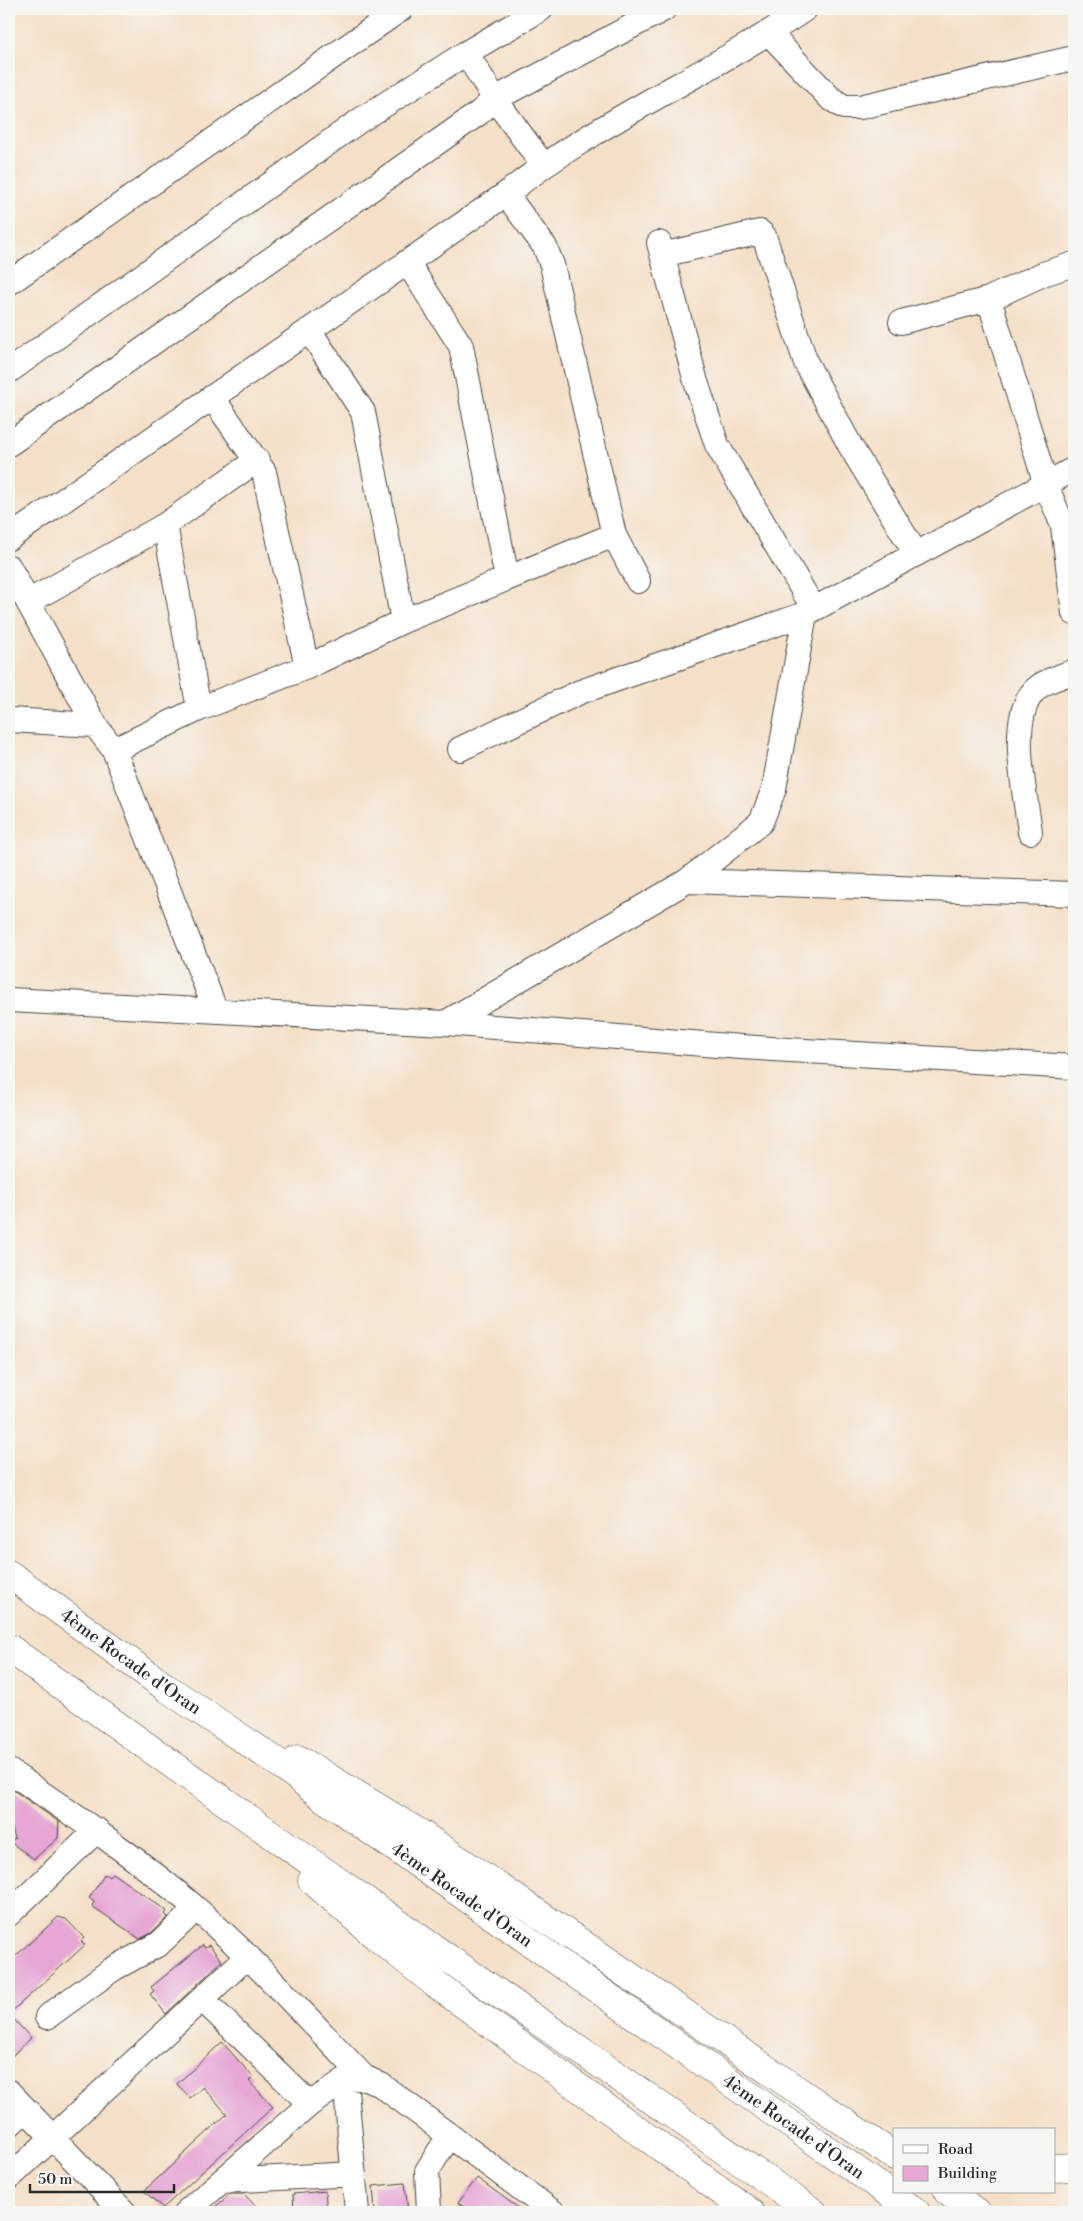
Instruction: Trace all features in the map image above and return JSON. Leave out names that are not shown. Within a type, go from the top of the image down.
[{"type":"highway","name":"4ème Rocade d'Oran","points":[[9,1574],[168,1689],[283,1766],[324,1798],[916,2212]]},
{"type":"highway","points":[[9,1648],[235,1810],[324,1870],[813,2212]]},
{"type":"highway","points":[[168,1689],[284,1750],[421,1834],[893,2155]]},
{"type":"highway","points":[[235,1810],[377,1938],[437,1985],[750,2212]]},
{"type":"highway","points":[[836,2117],[893,2139]]},
{"type":"highway","points":[[1056,2168],[1074,2168]]},
{"type":"highway","points":[[951,2194],[976,2212]]},
{"type":"street","points":[[9,283],[401,9]]},
{"type":"street","points":[[9,371],[359,121],[466,53],[541,9]]},
{"type":"street","points":[[9,444],[479,113],[495,99],[664,9]]},
{"type":"street","points":[[9,538],[506,194],[543,164],[607,124],[769,33],[805,9]]},
{"type":"street","points":[[769,33],[830,98],[844,107],[860,107],[1074,58]]},
{"type":"street","points":[[466,53],[495,99],[543,164]]},
{"type":"street","points":[[506,194],[546,247],[552,265],[614,536],[638,581]]},
{"type":"street","points":[[445,1022],[687,880],[761,822],[774,789],[809,611],[717,445],[696,382],[660,249],[760,232],[764,236],[806,363],[852,449],[916,554]]},
{"type":"street","points":[[407,262],[461,346],[507,578]]},
{"type":"street","points":[[901,322],[989,299],[1043,274],[1074,264]]},
{"type":"street","points":[[989,299],[1046,485],[1068,525],[1074,613]]},
{"type":"street","points":[[309,330],[363,412],[403,621]]},
{"type":"street","points":[[212,397],[258,460],[264,472],[307,667]]},
{"type":"street","points":[[28,602],[164,525],[258,460]]},
{"type":"street","points":[[460,749],[580,692],[809,611],[1074,469]]},
{"type":"street","points":[[164,525],[200,709]]},
{"type":"street","points":[[114,750],[200,709],[307,667],[403,621],[614,536]]},
{"type":"street","points":[[9,567],[95,724],[114,750],[215,1010]]},
{"type":"street","points":[[1030,832],[1019,758],[1020,725],[1025,703],[1036,688],[1074,671]]},
{"type":"street","points":[[9,720],[95,724]]},
{"type":"street","points":[[687,880],[1074,894]]},
{"type":"street","points":[[9,1000],[445,1022],[741,1047],[1074,1066]]},
{"type":"street","points":[[9,1771],[97,1830],[196,1909],[248,1956],[354,2079],[381,2085],[553,2212]]},
{"type":"street","points":[[9,1914],[97,1830]]},
{"type":"street","points":[[47,2017],[113,1969],[159,1944],[196,1909]]},
{"type":"street","points":[[9,2178],[52,2136],[248,1956]]},
{"type":"street","points":[[202,1999],[310,2104]]},
{"type":"street","points":[[186,2212],[310,2104],[354,2079]]},
{"type":"street","points":[[354,2079],[354,2174],[357,2212]]},
{"type":"street","points":[[9,2092],[17,2117],[52,2136],[124,2212]]},
{"type":"street","points":[[428,2212],[428,2171],[449,2136]]},
{"type":"street","points":[[222,2181],[354,2174]]},
{"type":"building","points":[[9,1787],[59,1822],[58,1838],[34,1859],[10,1842],[15,1838],[9,1819]]},
{"type":"building","points":[[112,1873],[167,1911],[165,1914],[168,1917],[151,1933],[140,1939],[92,1906],[94,1902],[89,1898],[105,1874],[109,1877]]},
{"type":"building","points":[[58,1917],[66,1919],[84,1938],[81,1941],[85,1945],[9,2014],[9,1962]]},
{"type":"building","points":[[203,1945],[205,1948],[209,1945],[222,1961],[166,2014],[150,1994],[154,1991],[151,1987]]},
{"type":"building","points":[[9,2014],[31,2038],[9,2059]]},
{"type":"building","points":[[222,2042],[253,2077],[249,2081],[273,2107],[163,2208],[144,2191],[227,2114],[203,2087],[190,2098],[177,2084]]},
{"type":"building","points":[[477,2178],[524,2212],[471,2212],[458,2203]]},
{"type":"building","points":[[405,2183],[408,2212],[375,2212],[373,2186]]},
{"type":"building","points":[[325,2191],[327,2212],[294,2212],[293,2194]]},
{"type":"building","points":[[230,2194],[244,2194],[261,2212],[210,2212]]}]
